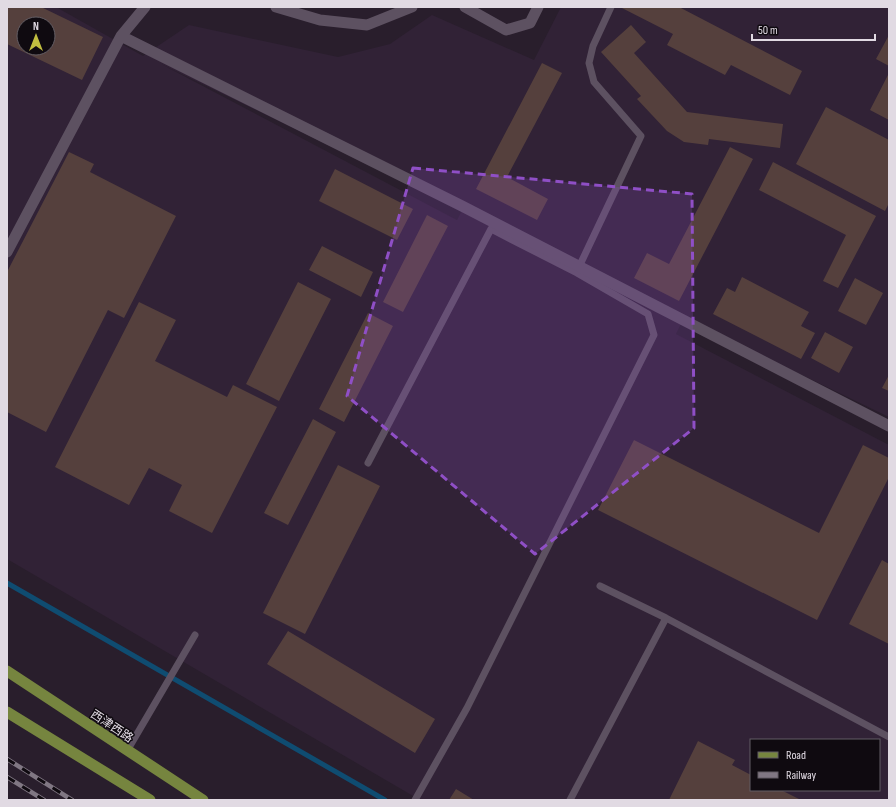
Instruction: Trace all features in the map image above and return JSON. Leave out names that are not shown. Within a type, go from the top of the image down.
[{"type":"main road","name":"西津西路","points":[[7,672],[204,800]]},
{"type":"main road","points":[[7,712],[150,800]]},
{"type":"street","points":[[7,252],[121,36],[145,7]]},
{"type":"street","points":[[276,7],[320,20],[367,25],[412,7]]},
{"type":"street","points":[[465,7],[506,30],[530,23],[538,7]]},
{"type":"street","points":[[121,36],[578,270],[889,426]]},
{"type":"lane","points":[[578,270],[641,136],[594,82],[588,63],[593,46],[611,7]]},
{"type":"lane","points":[[368,463],[491,229],[578,270],[648,314],[654,335],[467,708],[415,800]]},
{"type":"lane","points":[[600,586],[666,618],[889,737]]},
{"type":"lane","points":[[570,800],[666,618]]},
{"type":"lane","points":[[127,751],[196,635]]},
{"type":"highlighted area","points":[[413,168],[692,194],[694,428],[535,554],[347,396]]},
{"type":"shaded area","points":[[7,7],[56,7],[143,56],[189,25],[338,57],[390,44],[432,15],[534,60],[561,7],[889,7],[889,417],[684,318],[676,334],[889,445],[889,800],[420,800],[7,559]],"holes":[[[161,64],[462,210],[457,220]]]},
{"type":"building","points":[[8,7],[41,7],[103,37],[82,80],[32,56],[56,56],[56,16],[16,16],[16,48],[7,44]]},
{"type":"building","points":[[620,7],[679,7],[802,71],[790,95],[731,65],[725,75],[667,45],[673,34]]},
{"type":"building","points":[[631,25],[646,42],[634,53],[687,112],[783,124],[780,148],[709,139],[708,145],[684,142],[667,131],[637,99],[641,96],[601,52]]},
{"type":"building","points":[[889,35],[889,66],[876,59]]},
{"type":"building","points":[[542,63],[562,73],[507,177],[548,199],[537,220],[476,189]]},
{"type":"building","points":[[889,73],[889,120],[870,110]]},
{"type":"building","points":[[826,107],[889,140],[889,203],[885,211],[796,164]]},
{"type":"building","points":[[730,147],[753,159],[679,301],[634,278],[647,253],[669,264]]},
{"type":"building","points":[[69,152],[94,164],[90,172],[176,216],[124,318],[108,310],[46,432],[7,412],[7,272]]},
{"type":"building","points":[[773,162],[876,216],[838,288],[823,281],[846,235],[759,190]]},
{"type":"building","points":[[335,169],[413,209],[397,240],[319,201]]},
{"type":"building","points":[[427,215],[448,226],[403,312],[383,302]]},
{"type":"building","points":[[322,246],[373,272],[361,297],[309,270]]},
{"type":"building","points":[[742,277],[809,312],[801,326],[815,333],[801,359],[713,314],[727,288],[735,292]]},
{"type":"building","points":[[855,278],[883,293],[866,325],[838,311]]},
{"type":"building","points":[[298,282],[331,299],[279,401],[246,384]]},
{"type":"building","points":[[139,302],[176,320],[155,361],[227,397],[233,385],[277,407],[212,533],[169,511],[182,485],[149,468],[129,505],[55,467]]},
{"type":"building","points":[[368,313],[393,326],[344,422],[319,409]]},
{"type":"building","points":[[825,332],[853,347],[839,373],[811,358]]},
{"type":"building","points":[[889,375],[889,391],[882,388]]},
{"type":"building","points":[[313,419],[336,432],[288,525],[264,513]]},
{"type":"building","points":[[634,440],[819,533],[863,445],[889,458],[889,477],[817,620],[598,510]]},
{"type":"building","points":[[338,465],[380,486],[305,634],[263,613]]},
{"type":"building","points":[[882,560],[889,564],[889,644],[849,624]]},
{"type":"building","points":[[288,631],[435,719],[415,753],[267,664]]},
{"type":"building","points":[[698,741],[735,760],[732,765],[750,774],[750,791],[783,791],[801,800],[669,800]]},
{"type":"building","points":[[456,789],[474,800],[449,800]]},
{"type":"waterway","points":[[7,583],[385,800]]},
{"type":"railway","points":[[7,759],[72,800]]},
{"type":"railway","points":[[7,777],[44,800]]}]
